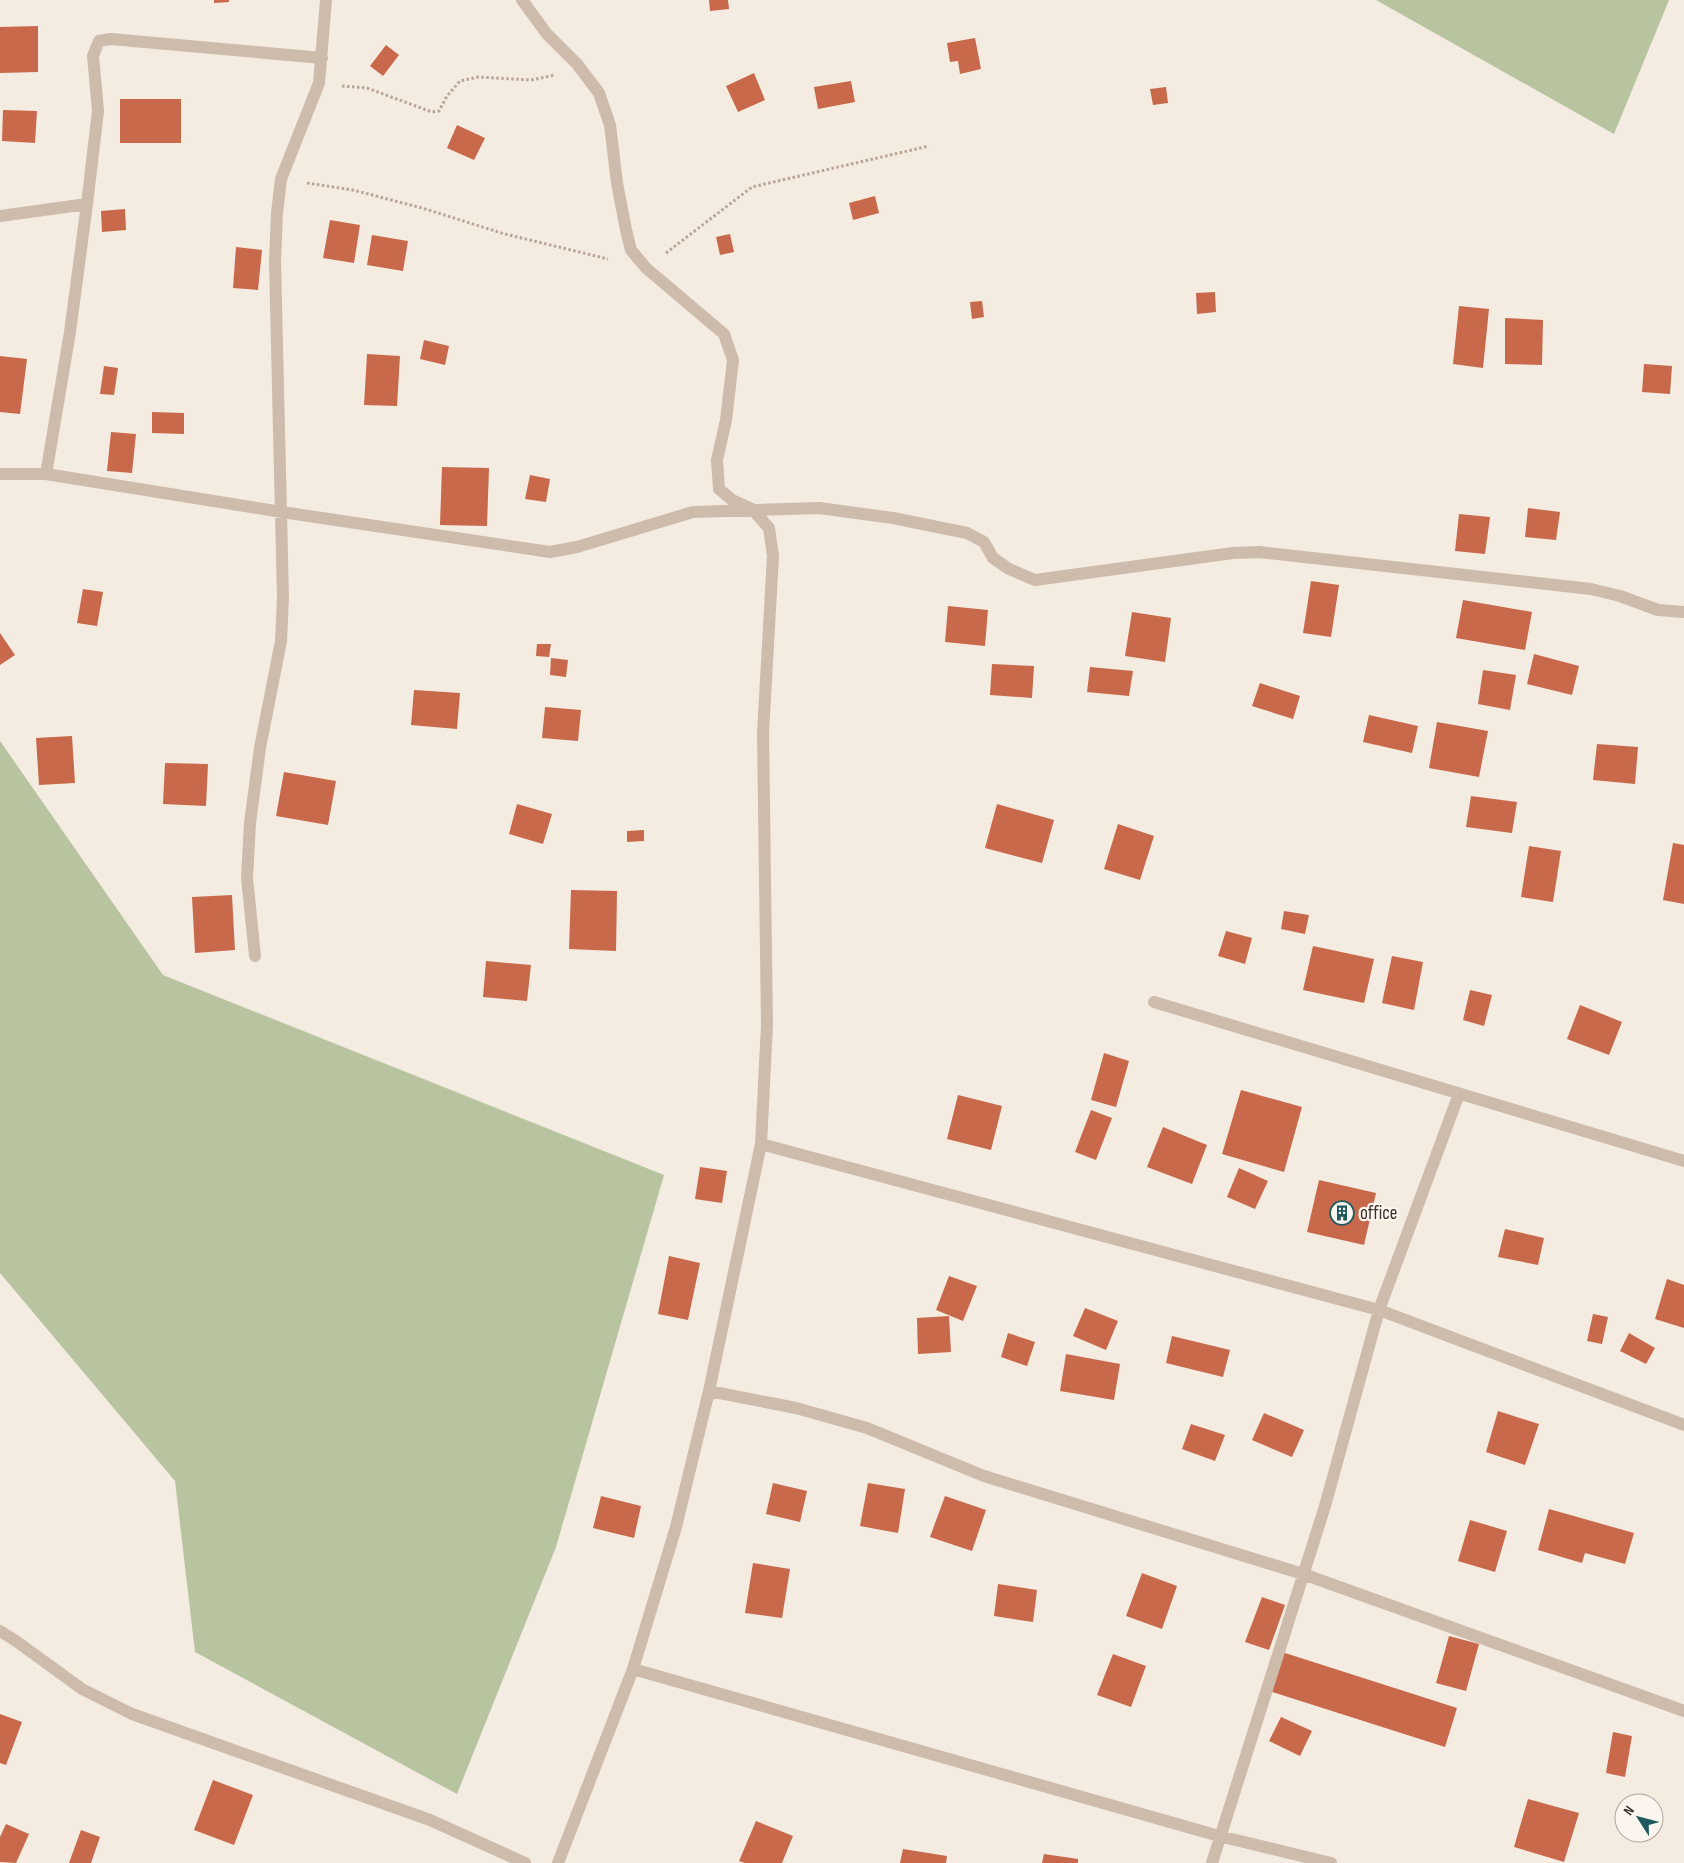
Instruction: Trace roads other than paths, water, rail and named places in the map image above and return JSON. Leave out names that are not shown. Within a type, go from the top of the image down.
[{"type":"street","points":[[255,956],[247,878],[250,823],[260,748],[281,640],[283,598],[275,261],[277,213],[282,179],[319,83],[326,0]]},
{"type":"street","points":[[522,0],[547,34],[578,64],[600,93],[610,125],[617,183],[631,250],[646,268],[724,334],[733,360],[726,420],[717,460],[719,489],[732,500],[752,509],[769,528],[773,556],[763,734],[767,1025],[761,1144],[710,1391],[676,1527],[633,1669],[558,1863]]},
{"type":"street","points":[[46,474],[70,332],[87,204],[98,110],[93,56],[99,41],[111,39],[322,58]]},
{"type":"street","points":[[0,216],[87,204]]},
{"type":"street","points":[[0,474],[46,474],[550,552],[578,547],[693,512],[819,508],[893,518],[967,533],[984,542],[993,558],[1009,569],[1035,580],[1232,552],[1260,552],[1591,589],[1620,596],[1658,610],[1684,612]]},
{"type":"street","points":[[1154,1002],[1684,1161]]},
{"type":"street","points":[[1212,1863],[1325,1506],[1379,1310],[1460,1094]]},
{"type":"street","points":[[761,1144],[1379,1310],[1684,1425]]},
{"type":"street","points":[[710,1391],[796,1408],[867,1428],[984,1476],[1303,1574],[1684,1711]]},
{"type":"street","points":[[0,1631],[82,1690],[132,1714],[430,1820],[525,1863]]},
{"type":"street","points":[[633,1669],[1219,1836],[1332,1863]]},
{"type":"place","name":"office","points":[[1342,1213]]}]
